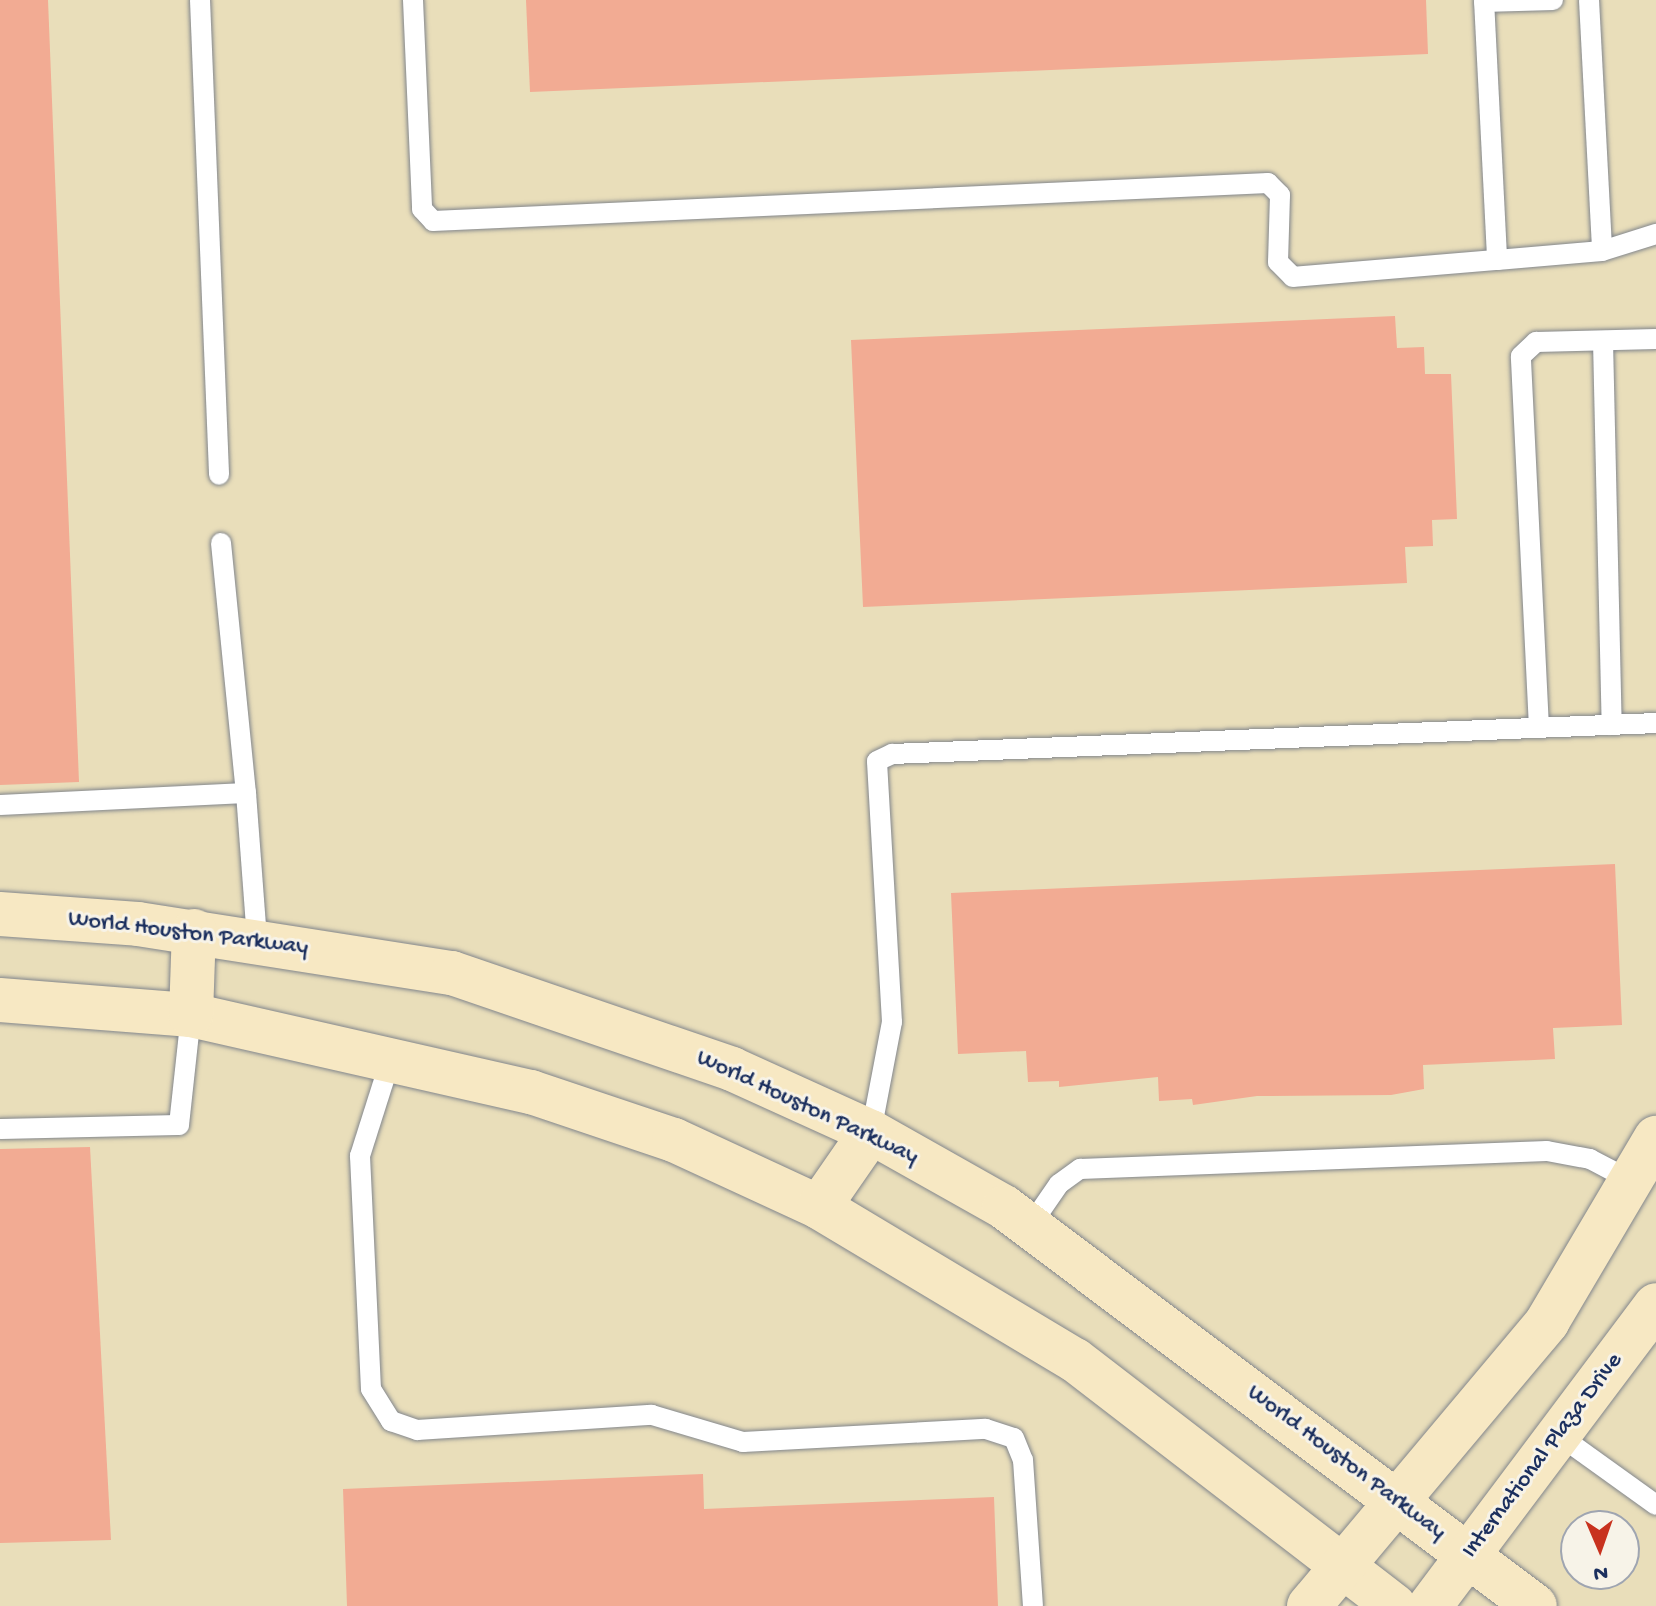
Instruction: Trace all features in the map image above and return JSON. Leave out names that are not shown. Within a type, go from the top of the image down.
[{"type":"street","name":"World Houston Parkway","points":[[0,914],[257,939],[481,982],[732,1069],[871,1132],[1030,1226],[1535,1606]]},
{"type":"street","points":[[191,1015],[194,931]]},
{"type":"street","points":[[0,1000],[191,1015],[531,1092],[674,1140],[819,1207],[1075,1360],[1394,1606]]},
{"type":"street","points":[[819,1207],[871,1132]]},
{"type":"street","points":[[1309,1606],[1547,1322],[1656,1138]]},
{"type":"street","name":"International Plaza Drive","points":[[1430,1606],[1656,1305]]},
{"type":"lane","points":[[200,0],[219,475]]},
{"type":"lane","points":[[413,0],[422,209],[433,221],[1268,183],[1280,195],[1278,262],[1293,277],[1602,251],[1656,234]]},
{"type":"lane","points":[[1497,260],[1484,1],[1553,0]]},
{"type":"lane","points":[[1589,0],[1602,251]]},
{"type":"lane","points":[[1539,728],[1521,356],[1536,342],[1656,339]]},
{"type":"lane","points":[[1603,341],[1612,725]]},
{"type":"lane","points":[[221,543],[257,939]]},
{"type":"lane","points":[[871,1132],[892,1022],[877,761],[892,754],[1656,723]]},
{"type":"lane","points":[[0,805],[246,793]]},
{"type":"lane","points":[[0,1129],[179,1125],[191,1015]]},
{"type":"lane","points":[[391,1058],[360,1156],[371,1389],[391,1421],[417,1430],[652,1415],[743,1442],[986,1429],[1014,1438],[1023,1460],[1033,1606]]},
{"type":"lane","points":[[1030,1226],[1059,1184],[1080,1169],[1547,1151],[1590,1159],[1632,1181]]},
{"type":"lane","points":[[1560,1436],[1656,1505]]},
{"type":"building","points":[[0,0],[48,0],[79,782],[0,785]]},
{"type":"building","points":[[526,0],[1426,0],[1428,54],[530,92]]},
{"type":"building","points":[[1395,316],[1397,348],[1424,347],[1425,374],[1451,374],[1457,519],[1432,520],[1433,546],[1405,547],[1407,583],[863,607],[851,340]]},
{"type":"building","points":[[1615,864],[1622,1025],[1553,1028],[1555,1059],[1423,1065],[1424,1089],[1391,1095],[1257,1096],[1193,1105],[1192,1099],[1159,1101],[1158,1077],[1059,1087],[1059,1081],[1028,1082],[1026,1051],[958,1054],[951,893]]},
{"type":"building","points":[[90,1147],[111,1540],[0,1543],[0,1149]]},
{"type":"building","points":[[703,1474],[704,1509],[994,1497],[998,1606],[347,1606],[343,1489]]}]
